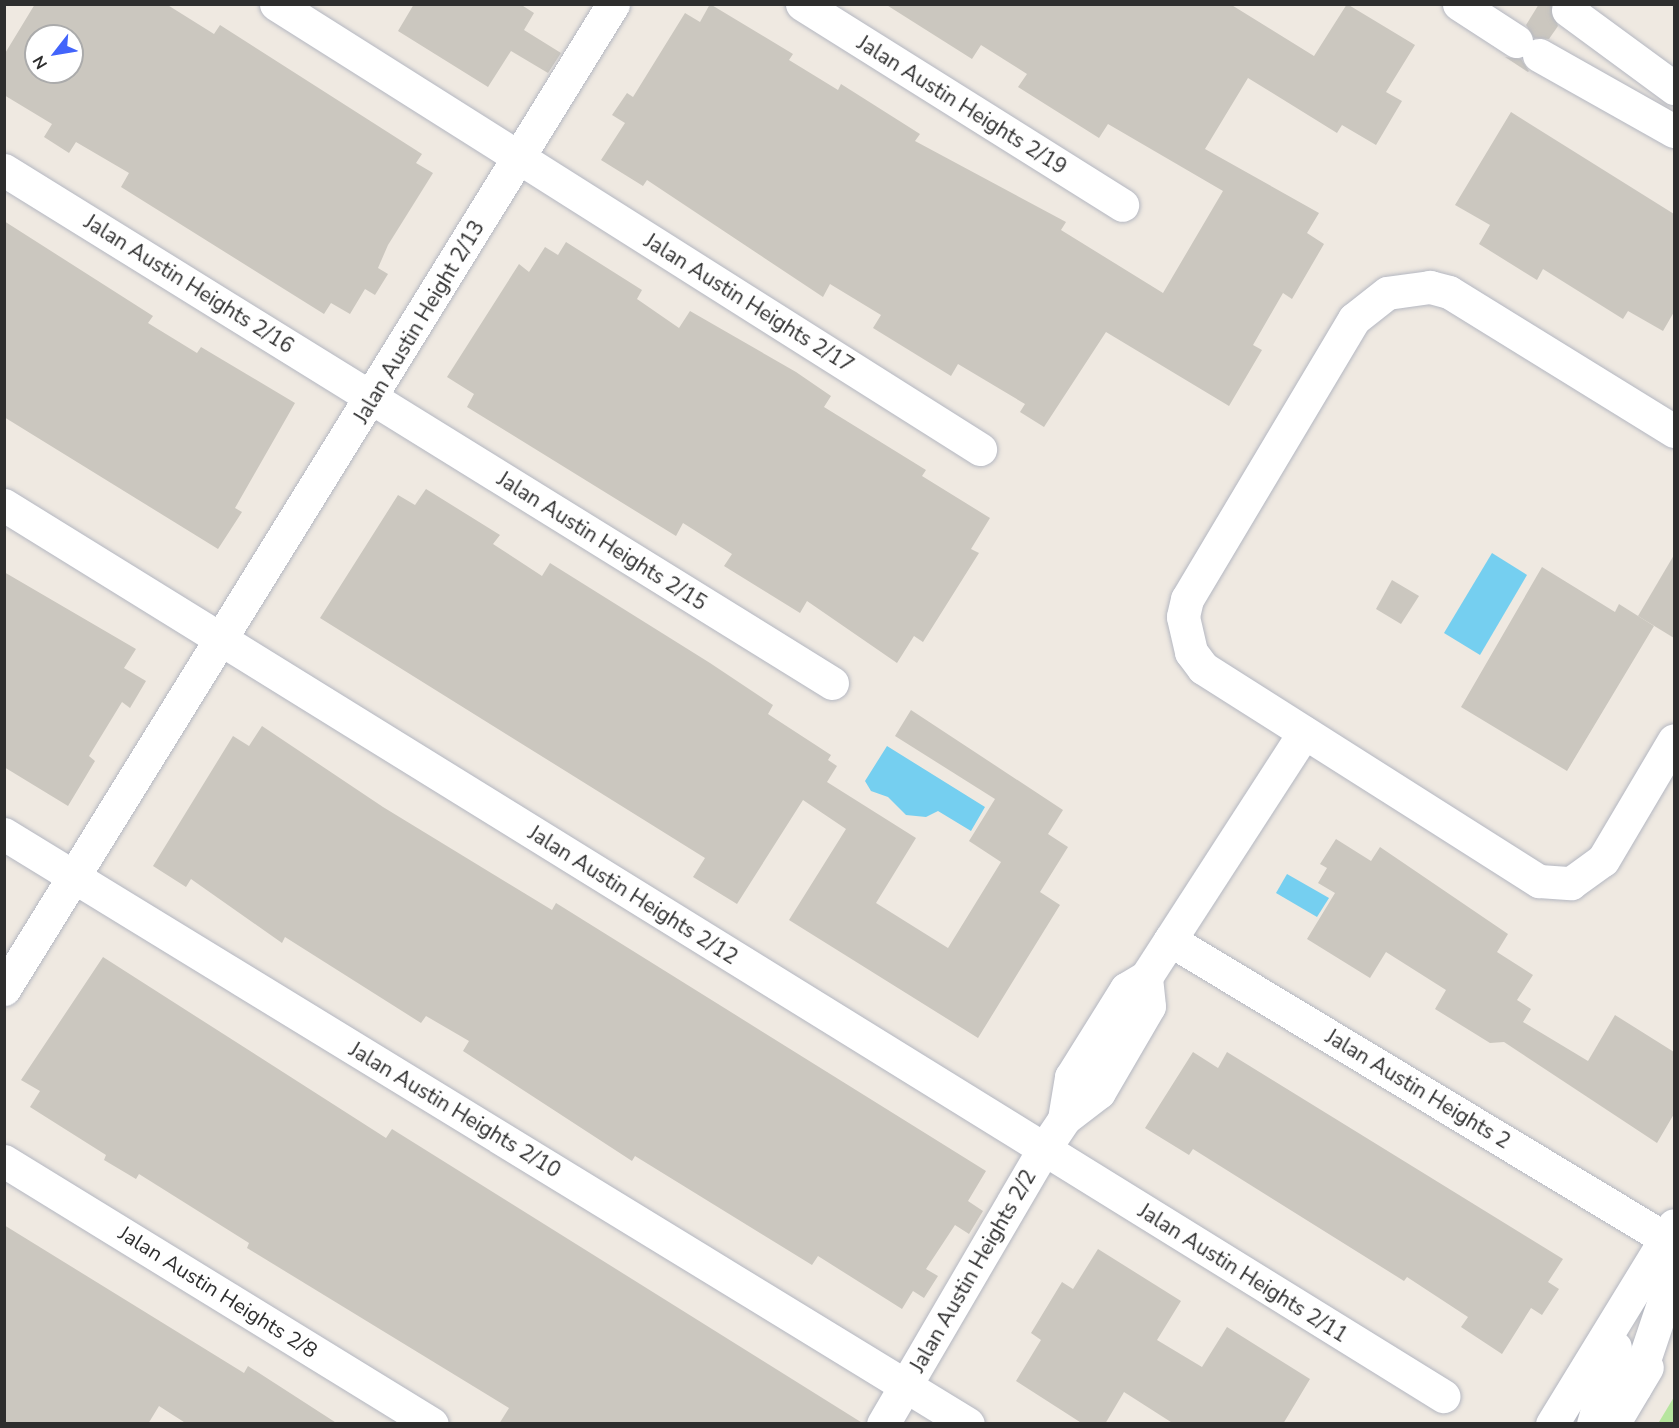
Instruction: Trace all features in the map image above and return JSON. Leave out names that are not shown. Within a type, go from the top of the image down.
[{"type":"street","name":"Jalan Austin Heights 2/17","points":[[276,4],[980,449]]},
{"type":"street","name":"Jalan Austin Height 2/13","points":[[4,988],[373,398],[613,4]]},
{"type":"street","name":"Jalan Austin Heights 2/19","points":[[802,4],[1122,205]]},
{"type":"street","points":[[1459,4],[1528,48],[1674,131]]},
{"type":"street","points":[[1568,10],[1674,88]]},
{"type":"street","name":"Jalan Austin Heights 2/16","points":[[4,170],[373,398]]},
{"type":"street","points":[[1674,431],[1449,292],[1406,288],[1369,304],[1354,319],[1187,599],[1183,617],[1191,652],[1203,668],[1532,877],[1554,884],[1588,875],[1603,860],[1674,740]]},
{"type":"street","name":"Jalan Austin Heights 2/15","points":[[373,398],[832,683]]},
{"type":"street","name":"Jalan Austin Heights 2/12","points":[[4,505],[1044,1149]]},
{"type":"street","points":[[1170,940],[1304,733]]},
{"type":"street","name":"Jalan Austin Heights 2/10","points":[[4,834],[968,1424]]},
{"type":"street","name":"Jalan Austin Heights 2/2","points":[[883,1424],[1044,1149],[1064,1119],[1071,1077],[1126,989],[1146,977],[1170,940]]},
{"type":"street","name":"Jalan Austin Heights 2","points":[[1170,940],[1672,1233]]},
{"type":"street","name":"Jalan Austin Heights 2/11","points":[[1044,1149],[1443,1396]]},
{"type":"street","name":"Jalan Austin Heights 2/8","points":[[4,1161],[432,1424]]},
{"type":"street","points":[[1552,1424],[1630,1296],[1672,1233]]},
{"type":"street","points":[[1635,1387],[1669,1286],[1672,1233]]},
{"type":"street","points":[[1593,1424],[1630,1296]]},
{"type":"street","points":[[1612,1424],[1674,1322]]},
{"type":"green space","points":[[1674,1397],[1674,1423],[1659,1422]]},
{"type":"water","points":[[1492,553],[1527,575],[1480,655],[1444,633]]},
{"type":"water","points":[[887,746],[985,807],[971,831],[938,811],[926,817],[906,815],[888,797],[871,791],[865,781]]},
{"type":"water","points":[[1287,874],[1329,898],[1317,917],[1276,893]]},
{"type":"building","points":[[35,4],[166,4],[214,34],[220,25],[422,154],[416,163],[433,173],[388,245],[378,268],[388,274],[375,295],[365,289],[350,314],[331,303],[324,314],[121,187],[129,173],[76,142],[69,153],[44,137],[52,124],[4,95],[4,55]]},
{"type":"building","points":[[414,4],[520,4],[534,13],[524,30],[561,53],[548,73],[511,51],[488,87],[398,31]]},
{"type":"building","points":[[710,4],[793,54],[789,60],[838,90],[841,84],[920,134],[915,141],[1066,222],[1061,230],[1163,293],[1223,191],[1108,124],[1099,138],[1018,87],[1027,74],[981,45],[972,59],[885,4],[1230,4],[1314,56],[1347,4],[1415,45],[1386,92],[1402,101],[1376,145],[1342,125],[1337,133],[1248,78],[1205,149],[1319,213],[1307,233],[1324,244],[1292,299],[1283,293],[1253,345],[1262,350],[1229,406],[1106,332],[1044,427],[1020,412],[1025,404],[958,364],[951,376],[873,328],[881,315],[830,284],[823,297],[647,180],[643,186],[601,160],[625,123],[612,115],[627,93],[633,97],[685,13],[700,22]]},
{"type":"building","points":[[1539,4],[1551,4],[1558,26],[1549,39],[1534,38],[1526,25]]},
{"type":"building","points":[[1505,57],[1521,59],[1529,71],[1528,72]]},
{"type":"building","points":[[1511,112],[1674,214],[1674,312],[1663,331],[1628,311],[1623,319],[1543,269],[1537,280],[1479,244],[1490,225],[1455,205]]},
{"type":"building","points":[[4,221],[153,316],[148,323],[197,353],[201,347],[295,403],[235,508],[242,512],[218,549],[4,417]]},
{"type":"building","points":[[566,242],[642,290],[637,299],[679,328],[690,311],[796,372],[831,396],[824,407],[926,470],[922,476],[990,518],[971,549],[979,553],[923,642],[914,636],[897,663],[807,601],[800,613],[724,566],[732,554],[683,523],[676,536],[467,407],[474,394],[447,377],[519,264],[529,272],[545,247],[558,255]]},
{"type":"building","points":[[426,489],[500,535],[493,544],[542,576],[550,563],[710,663],[773,705],[768,714],[831,755],[828,760],[837,766],[827,782],[916,838],[876,903],[948,948],[1001,862],[969,841],[995,799],[895,736],[911,710],[1063,810],[1048,834],[1068,847],[1040,892],[1060,905],[978,1038],[789,920],[846,829],[803,800],[737,904],[693,877],[705,858],[320,618],[398,495],[415,505]]},
{"type":"building","points":[[1674,555],[1674,638],[1638,616]]},
{"type":"building","points":[[1542,567],[1615,612],[1619,604],[1654,626],[1567,771],[1461,707]]},
{"type":"building","points":[[4,572],[136,649],[124,668],[146,681],[130,708],[122,702],[89,756],[95,761],[68,806],[4,767]]},
{"type":"building","points":[[1392,580],[1419,596],[1401,624],[1376,609]]},
{"type":"building","points":[[262,726],[383,807],[552,910],[556,903],[986,1171],[968,1201],[983,1211],[969,1234],[955,1225],[926,1269],[938,1276],[924,1298],[913,1291],[902,1309],[818,1256],[812,1265],[635,1156],[632,1161],[463,1051],[469,1041],[426,1016],[421,1023],[285,937],[282,943],[191,879],[186,887],[153,866],[233,736],[249,746]]},
{"type":"building","points":[[1336,839],[1371,861],[1380,847],[1508,934],[1497,952],[1533,975],[1517,1000],[1531,1009],[1523,1022],[1588,1061],[1615,1015],[1674,1052],[1674,1114],[1657,1143],[1504,1042],[1490,1043],[1435,1009],[1446,990],[1386,952],[1370,978],[1307,939],[1335,893],[1318,883],[1327,868],[1320,864]]},
{"type":"building","points":[[103,957],[386,1138],[392,1129],[864,1424],[499,1424],[509,1408],[247,1248],[249,1243],[139,1174],[136,1179],[104,1160],[106,1155],[30,1107],[40,1091],[21,1080]]},
{"type":"building","points":[[1193,1052],[1218,1068],[1227,1052],[1563,1259],[1548,1282],[1559,1289],[1542,1315],[1531,1308],[1502,1354],[1461,1327],[1468,1317],[1407,1277],[1404,1281],[1193,1149],[1189,1155],[1145,1128]]},
{"type":"building","points":[[4,1225],[244,1373],[248,1366],[338,1424],[187,1424],[159,1406],[148,1424],[4,1424]]},
{"type":"building","points":[[1098,1249],[1181,1301],[1157,1340],[1202,1367],[1227,1327],[1310,1379],[1283,1424],[1174,1424],[1124,1392],[1105,1424],[1083,1424],[1016,1381],[1041,1340],[1031,1333],[1062,1282],[1073,1289]]}]
